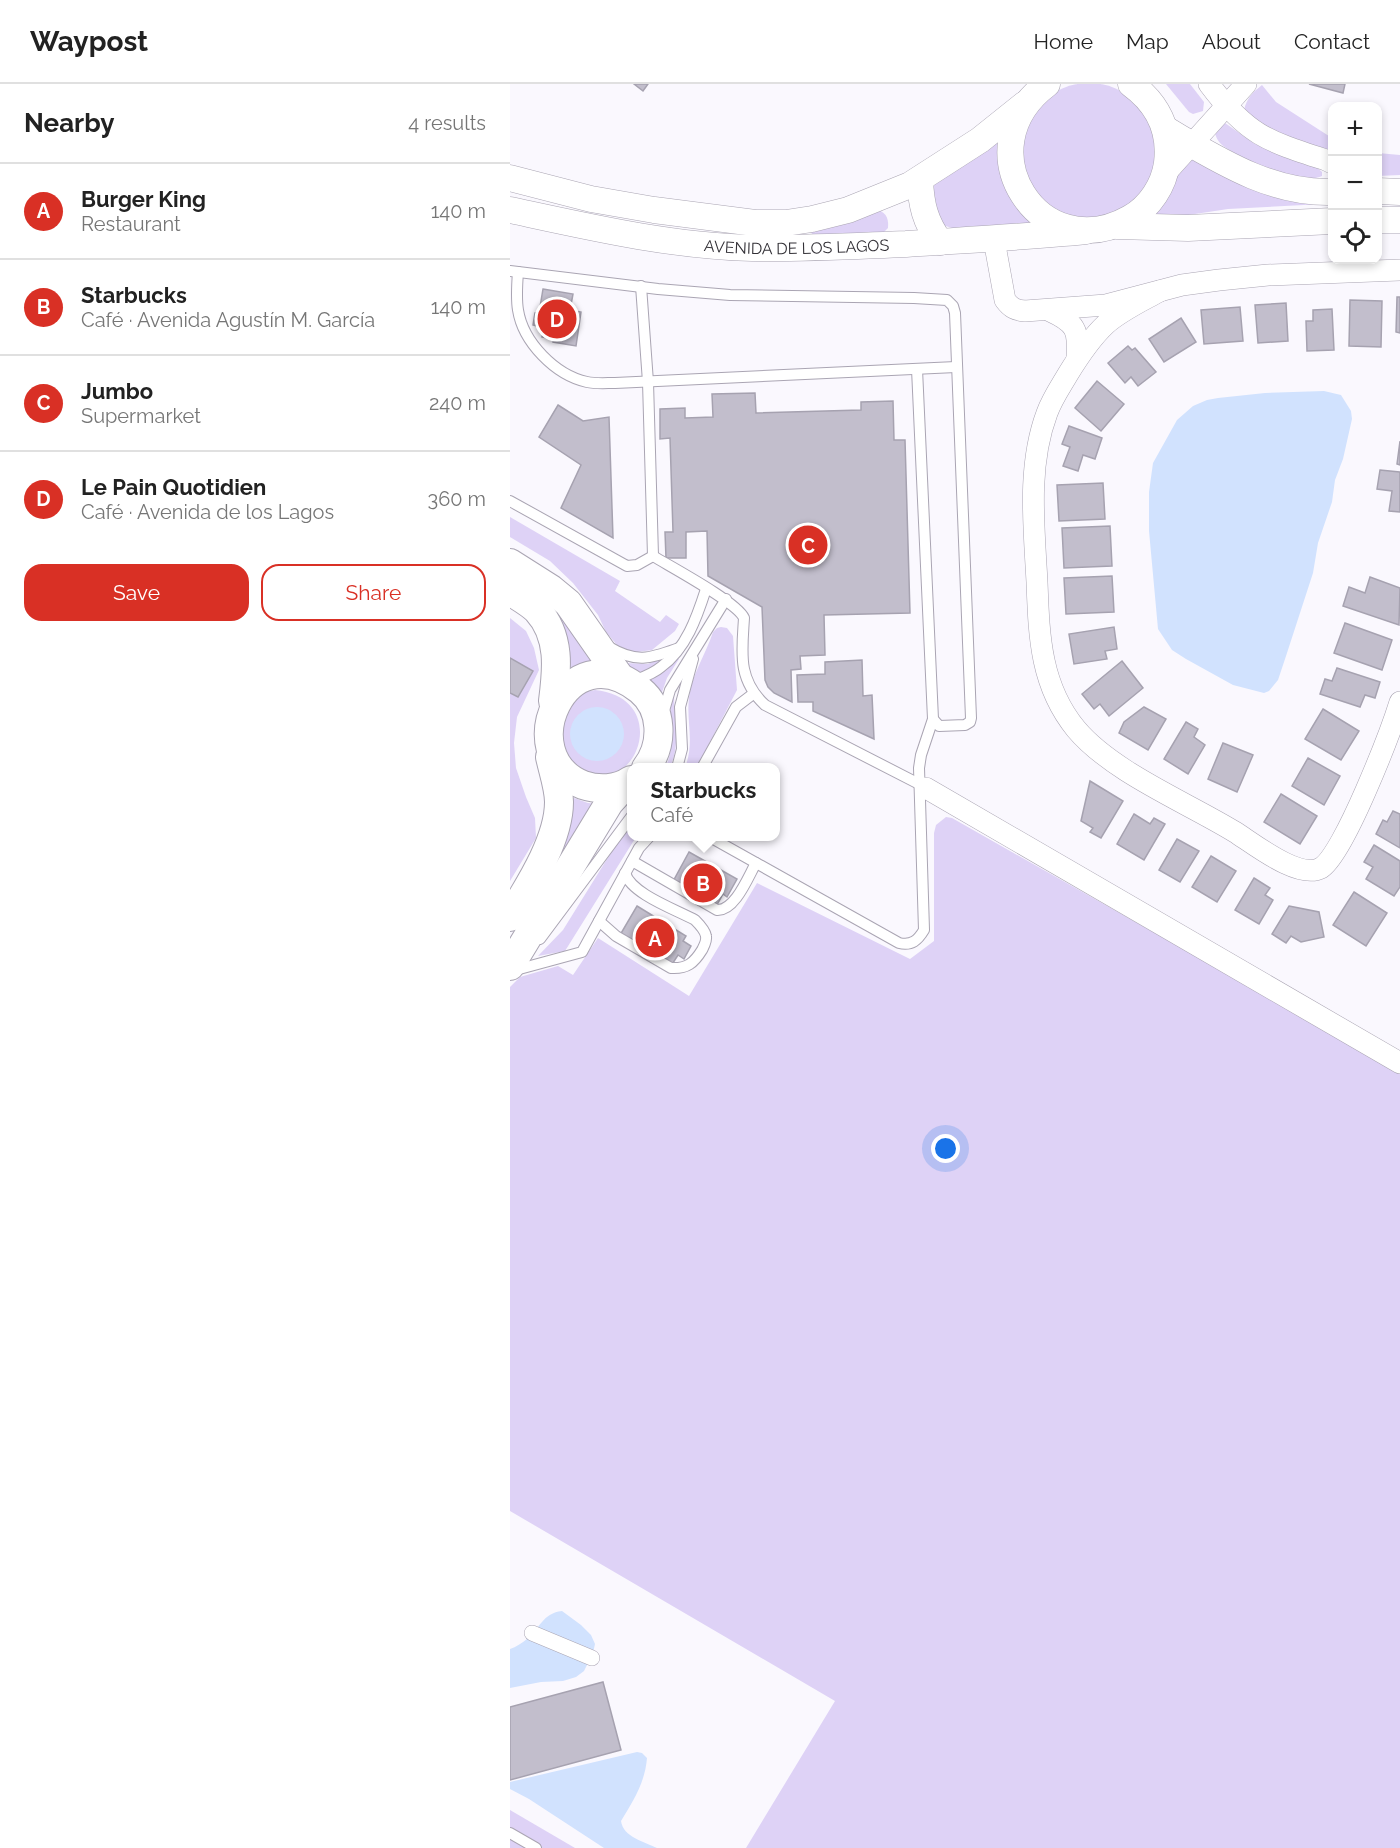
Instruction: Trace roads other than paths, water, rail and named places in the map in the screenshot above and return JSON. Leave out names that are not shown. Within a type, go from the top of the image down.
[{"type":"main road","points":[[510,563],[568,603],[625,679],[645,694],[654,709],[659,726],[658,744],[649,763]]},
{"type":"main road","points":[[510,591],[537,610],[550,630],[556,646],[553,702]]},
{"type":"main road","points":[[510,917],[539,869],[557,822],[559,801],[545,738],[546,719],[553,702],[561,690],[585,676],[599,674],[625,679]]},
{"type":"main road","points":[[550,756],[561,771],[575,782],[592,788],[610,788],[627,781]]},
{"type":"main road","points":[[511,970],[609,803],[627,785]]},
{"type":"street","points":[[1209,84],[1225,106],[1257,134],[1276,144],[1328,162]]},
{"type":"street","points":[[1117,226],[1138,214],[1155,196],[1165,174],[1245,84]]},
{"type":"street","points":[[1138,87],[1156,109],[1165,129],[1168,152],[1165,174]]},
{"type":"street","points":[[1037,91],[1016,121],[1011,140],[1010,159],[1014,177],[1023,194],[1035,209],[1050,220],[1068,228],[1086,231]]},
{"type":"street","name":"AVENIDA DE LOS LAGOS","points":[[510,178],[591,199],[654,210],[755,223],[786,223],[837,214],[876,200],[920,180],[980,140],[1037,91]]},
{"type":"street","points":[[1165,129],[1255,177],[1279,186],[1311,193],[1328,192]]},
{"type":"street","points":[[920,180],[921,205],[927,221],[940,242]]},
{"type":"street","points":[[1382,191],[1400,192]]},
{"type":"street","name":"AVENIDA DE LOS LAGOS","points":[[510,210],[578,225],[650,237],[751,248],[845,247],[994,240],[1117,226]]},
{"type":"street","points":[[1382,220],[1400,220]]},
{"type":"street","points":[[1117,226],[1188,228],[1328,221]]},
{"type":"street","points":[[994,240],[1005,300],[1010,307],[1016,310],[1050,311],[1106,305],[1182,285],[1268,275],[1400,270]]},
{"type":"street","points":[[1160,291],[1106,324],[1077,358],[1047,412],[1034,466],[1033,497],[1042,658],[1050,682],[1076,728],[1116,764],[1218,821],[1286,863],[1301,870],[1314,871],[1329,861],[1349,824],[1376,767],[1400,702]]},
{"type":"street","points":[[1050,311],[1067,319],[1075,328],[1078,341],[1077,358]]},
{"type":"street","points":[[923,786],[1400,1063]]},
{"type":"street","points":[[532,1634],[592,1658]]},
{"type":"lane","points":[[933,719],[939,726],[964,725],[970,722],[971,718],[955,313],[953,306],[947,300],[914,298],[730,295],[514,272],[521,321],[533,344],[554,365],[586,382],[648,382],[956,367]]},
{"type":"lane","points":[[641,286],[648,382],[653,556]]},
{"type":"lane","points":[[715,841],[899,943],[906,945],[917,941],[924,930],[921,755],[933,719],[917,369]]},
{"type":"lane","points":[[510,501],[627,566],[637,565],[653,556]]},
{"type":"lane","points":[[653,556],[726,599],[741,613],[744,618],[743,672],[753,694],[765,705],[923,786]]},
{"type":"lane","points":[[625,679],[660,669],[680,648],[692,627],[706,589]]},
{"type":"lane","points":[[659,726],[670,690],[726,599]]},
{"type":"lane","points":[[589,633],[611,649],[636,658],[650,658],[680,648]]},
{"type":"lane","points":[[678,763],[682,750],[680,707],[696,649]]},
{"type":"lane","points":[[705,763],[736,707],[753,694]]},
{"type":"lane","points":[[511,970],[550,927],[627,822]]},
{"type":"lane","points":[[511,970],[582,952],[639,848],[646,841]]},
{"type":"lane","points":[[632,861],[717,910],[732,905],[756,863]]},
{"type":"lane","points":[[598,921],[616,936],[671,968],[679,969],[688,966],[695,960],[706,942],[706,936],[695,920],[638,890],[627,879],[626,873]]},
{"type":"lane","points":[[510,1833],[536,1848]]},
{"type":"water","points":[[1324,391],[1341,395],[1351,411],[1352,419],[1343,459],[1335,480],[1332,502],[1318,543],[1313,573],[1278,680],[1269,691],[1264,693],[1233,685],[1186,659],[1172,650],[1158,629],[1149,531],[1149,492],[1153,463],[1177,420],[1193,406],[1207,400],[1265,393]]},
{"type":"water","points":[[592,707],[602,707],[612,711],[620,719],[624,734],[620,749],[612,757],[602,761],[592,761],[582,757],[574,749],[570,739],[570,729],[574,719],[582,711]]},
{"type":"water","points":[[562,1611],[591,1635],[595,1644],[584,1671],[576,1677],[563,1681],[541,1682],[510,1688],[510,1649],[527,1639],[550,1615]]},
{"type":"water","points":[[637,1752],[647,1758],[644,1776],[621,1821],[630,1835],[657,1848],[604,1848],[510,1789],[510,1782]]},
{"type":"place","name":"Le Pain Quotidien","points":[[557,319]]},
{"type":"place","name":"Jumbo","points":[[808,545]]},
{"type":"place","name":"Starbucks","points":[[703,883]]},
{"type":"place","name":"Burger King","points":[[655,938]]}]
